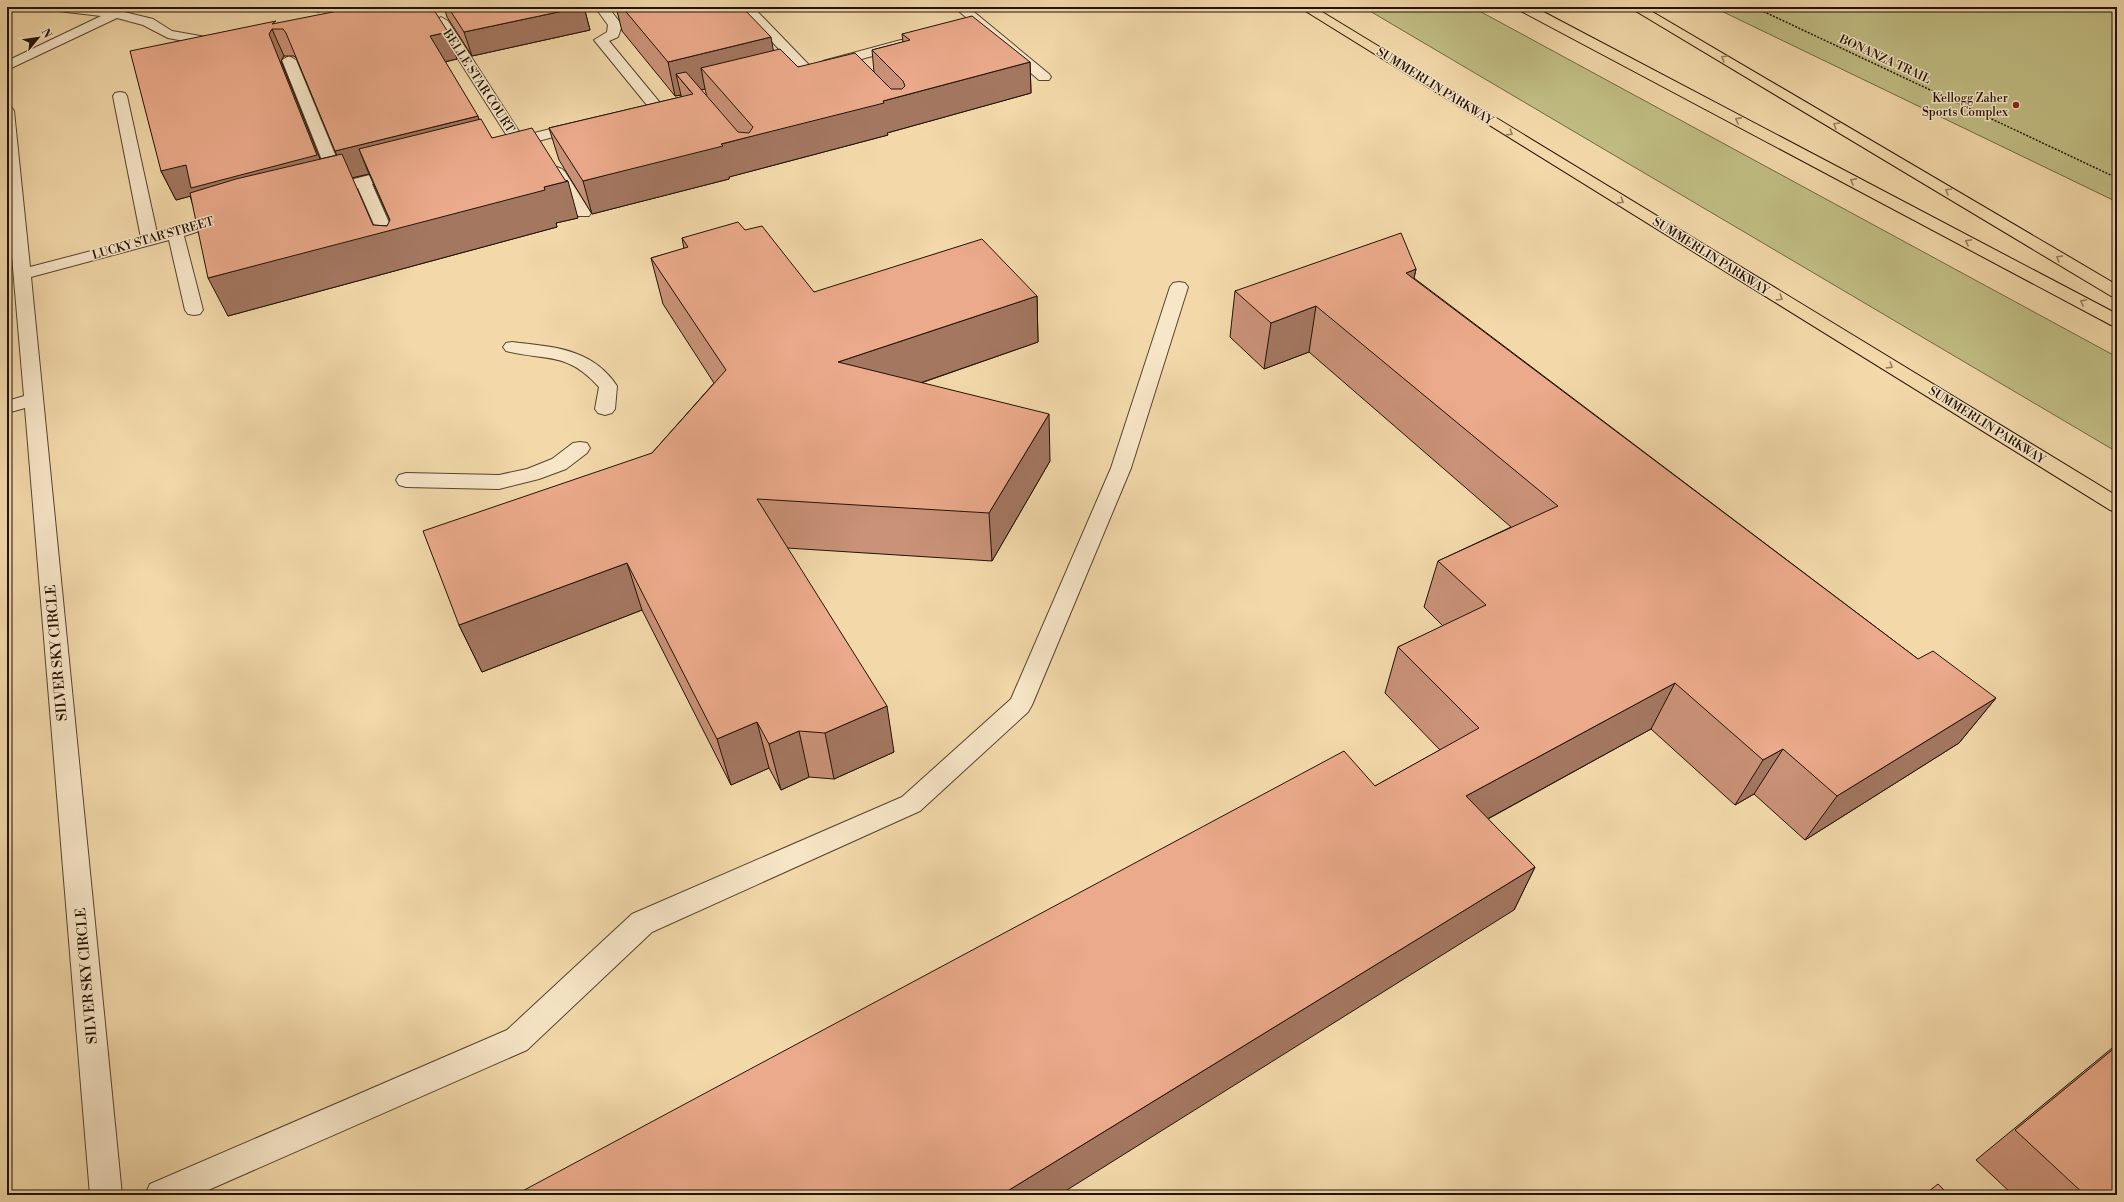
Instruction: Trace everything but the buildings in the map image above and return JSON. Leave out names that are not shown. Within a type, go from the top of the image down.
[{"type":"highway","name":"SUMMERLIN PARKWAY","points":[[1305,7],[2117,504]]},
{"type":"highway","points":[[1524,7],[2117,321]]},
{"type":"highway","points":[[1636,7],[2117,292]]},
{"type":"street","points":[[58,7],[116,14],[148,22],[168,34],[206,41],[236,34]]},
{"type":"street","points":[[601,7],[615,25],[613,34],[601,40],[663,105],[641,110]]},
{"type":"street","points":[[746,7],[798,72],[849,64],[912,42]]},
{"type":"street","points":[[960,7],[1044,77]]},
{"type":"street","points":[[7,66],[116,14]]},
{"type":"street","name":"BELLE STAR COURT","points":[[441,22],[518,141]]},
{"type":"street","points":[[965,28],[980,25]]},
{"type":"street","points":[[288,60],[341,188]]},
{"type":"street","points":[[120,96],[150,240]]},
{"type":"street","name":"SILVER SKY CIRCLE","points":[[7,112],[106,1195]]},
{"type":"street","points":[[543,150],[596,122]]},
{"type":"street","points":[[494,148],[518,141],[543,150],[583,213]]},
{"type":"street","points":[[312,195],[417,168]]},
{"type":"street","points":[[363,182],[396,257]]},
{"type":"street","name":"LUCKY STAR STREET","points":[[22,274],[240,214]]},
{"type":"street","points":[[175,233],[194,310]]},
{"type":"street","points":[[161,1195],[517,1040],[642,923],[911,804],[1020,705],[1121,468],[1179,287]]},
{"type":"street","points":[[512,348],[560,354],[592,368],[608,386],[605,409]]},
{"type":"street","points":[[7,407],[33,400]]},
{"type":"street","points":[[406,480],[499,482],[532,474],[559,464],[580,448]]},
{"type":"path","name":"BONANZA TRAIL","points":[[1754,7],[2117,178]]},
{"type":"shaded area","points":[[1363,7],[1472,7],[2117,357],[2117,452]]},
{"type":"shaded area","name":"Kellogg Zaher Sports Complex","points":[[1713,7],[2117,7],[2117,202]]},
{"type":"place","name":"Kellogg Zaher Sports Complex","points":[[2016,105]]}]
